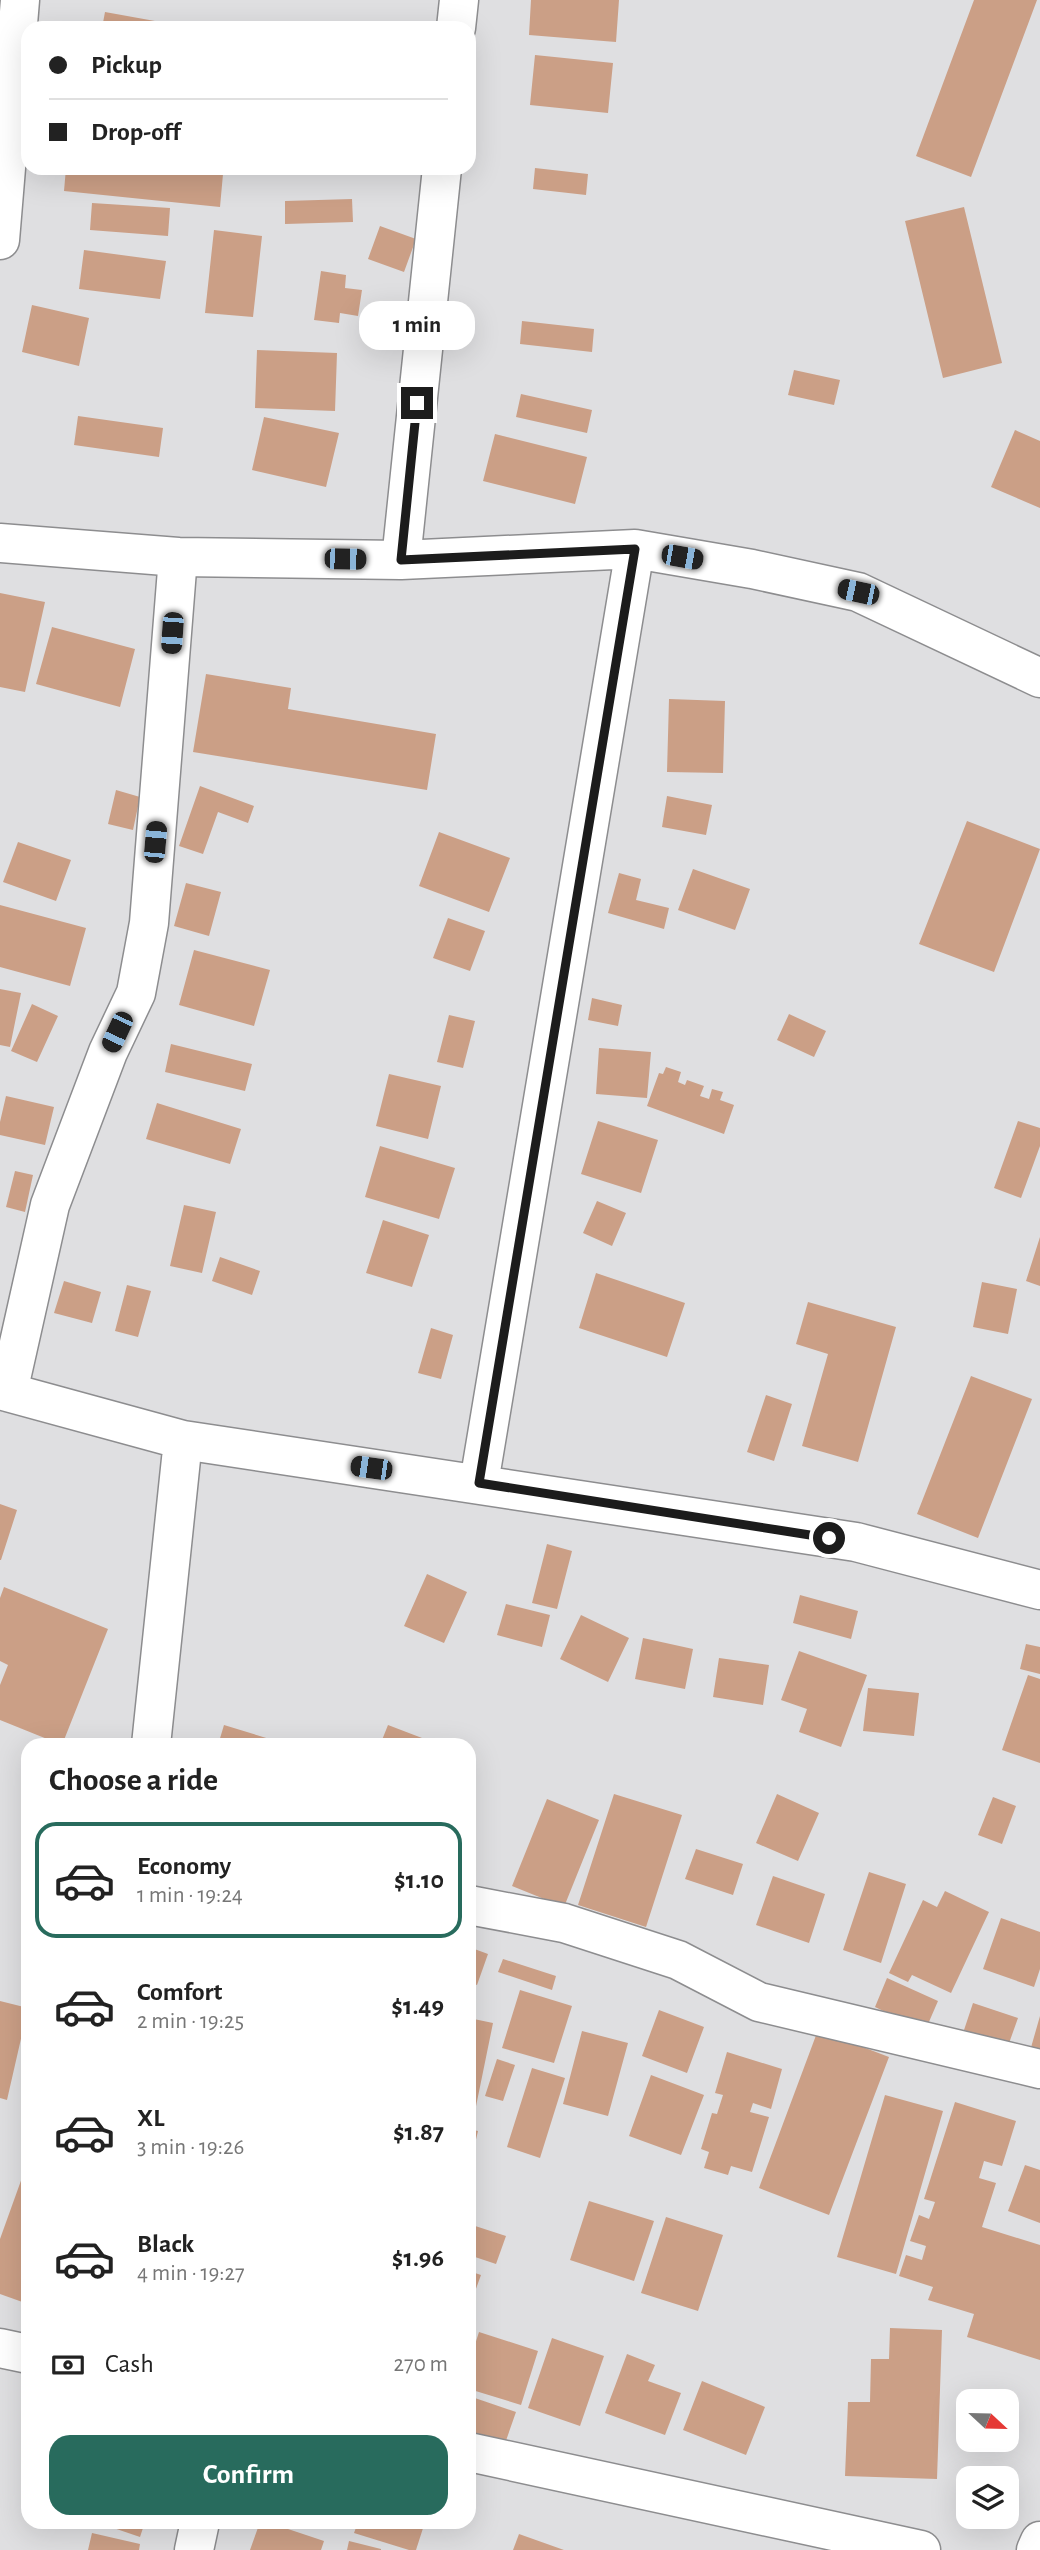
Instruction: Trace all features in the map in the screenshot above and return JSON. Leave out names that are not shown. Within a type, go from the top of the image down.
[{"type":"street","points":[[0,240],[20,0]]},
{"type":"street","points":[[457,21],[459,0]]},
{"type":"street","points":[[401,560],[441,175]]},
{"type":"street","points":[[0,544],[178,557],[401,560],[635,549],[752,569],[858,592],[1040,678]]},
{"type":"street","points":[[479,1483],[635,549]]},
{"type":"street","points":[[178,557],[149,922],[136,993],[108,1052],[50,1205],[4,1391],[183,1440],[856,1542],[1040,1590]]},
{"type":"street","points":[[152,1738],[183,1440]]},
{"type":"street","points":[[476,1906],[564,1923],[678,1960],[759,2002],[1040,2070]]},
{"type":"street","points":[[0,2348],[21,2352]]},
{"type":"street","points":[[476,2454],[921,2550]]},
{"type":"street","points":[[194,2550],[198,2529]]},
{"type":"street","points":[[1036,2550],[1040,2541]]},
{"type":"building","points":[[531,0],[619,0],[616,42],[529,35]]},
{"type":"building","points":[[974,0],[1037,0],[971,177],[916,156]]},
{"type":"building","points":[[105,12],[155,21],[103,21]]},
{"type":"building","points":[[535,55],[613,63],[608,113],[530,105]]},
{"type":"building","points":[[535,168],[588,174],[586,195],[533,189]]},
{"type":"building","points":[[65,175],[223,175],[220,207],[64,191]]},
{"type":"building","points":[[352,199],[353,222],[285,224],[285,201]]},
{"type":"building","points":[[92,203],[170,208],[168,236],[90,230]]},
{"type":"building","points":[[964,207],[1002,363],[943,378],[905,221]]},
{"type":"building","points":[[380,226],[416,239],[404,272],[368,259]]},
{"type":"building","points":[[214,230],[262,236],[253,317],[205,313]]},
{"type":"building","points":[[84,250],[166,261],[160,299],[79,289]]},
{"type":"building","points":[[321,271],[346,275],[345,288],[362,290],[358,316],[340,313],[339,323],[314,320]]},
{"type":"building","points":[[32,305],[89,318],[79,366],[22,352]]},
{"type":"building","points":[[522,321],[594,329],[592,352],[520,344]]},
{"type":"building","points":[[257,350],[337,353],[335,411],[255,408]]},
{"type":"building","points":[[794,370],[840,380],[834,405],[788,395]]},
{"type":"building","points":[[521,394],[592,410],[587,433],[516,417]]},
{"type":"building","points":[[78,416],[163,428],[159,457],[74,445]]},
{"type":"building","points":[[264,417],[339,433],[326,487],[252,470]]},
{"type":"building","points":[[1015,430],[1040,441],[1040,508],[991,487]]},
{"type":"building","points":[[495,434],[587,457],[575,504],[483,481]]},
{"type":"building","points":[[0,593],[45,602],[25,692],[0,687]]},
{"type":"building","points":[[52,627],[135,649],[120,707],[36,684]]},
{"type":"building","points":[[206,674],[291,688],[288,709],[436,734],[427,790],[193,752]]},
{"type":"building","points":[[669,699],[725,701],[723,773],[667,772]]},
{"type":"building","points":[[200,786],[254,806],[248,823],[218,812],[203,854],[179,846]]},
{"type":"building","points":[[116,790],[140,797],[133,830],[108,824]]},
{"type":"building","points":[[667,796],[712,805],[706,835],[662,827]]},
{"type":"building","points":[[967,821],[1040,849],[994,972],[919,944]]},
{"type":"building","points":[[439,832],[510,858],[489,912],[419,886]]},
{"type":"building","points":[[18,842],[71,860],[56,901],[3,882]]},
{"type":"building","points":[[693,869],[750,889],[735,930],[678,910]]},
{"type":"building","points":[[619,873],[641,879],[636,900],[669,908],[664,929],[608,913]]},
{"type":"building","points":[[186,883],[221,892],[209,936],[174,926]]},
{"type":"building","points":[[0,905],[86,928],[70,986],[0,967]]},
{"type":"building","points":[[448,918],[485,931],[470,971],[433,958]]},
{"type":"building","points":[[194,950],[270,970],[254,1026],[179,1005]]},
{"type":"building","points":[[0,989],[21,993],[10,1047],[0,1045]]},
{"type":"building","points":[[592,998],[622,1005],[618,1026],[588,1020]]},
{"type":"building","points":[[32,1004],[58,1016],[37,1062],[11,1051]]},
{"type":"building","points":[[789,1014],[826,1031],[814,1057],[777,1040]]},
{"type":"building","points":[[449,1015],[475,1021],[463,1068],[437,1062]]},
{"type":"building","points":[[171,1044],[252,1064],[245,1091],[165,1072]]},
{"type":"building","points":[[599,1048],[651,1052],[647,1098],[596,1094]]},
{"type":"building","points":[[666,1067],[681,1072],[678,1082],[685,1085],[687,1080],[704,1086],[700,1096],[709,1099],[712,1089],[723,1092],[720,1100],[734,1105],[724,1134],[647,1106],[659,1073],[663,1074]]},
{"type":"building","points":[[389,1074],[441,1086],[428,1139],[376,1126]]},
{"type":"building","points":[[6,1096],[54,1107],[45,1145],[0,1135]]},
{"type":"building","points":[[157,1103],[241,1129],[230,1164],[146,1139]]},
{"type":"building","points":[[598,1121],[658,1140],[641,1193],[581,1174]]},
{"type":"building","points":[[1018,1121],[1040,1128],[1040,1146],[1021,1198],[994,1188]]},
{"type":"building","points":[[380,1146],[455,1168],[439,1219],[365,1197]]},
{"type":"building","points":[[15,1171],[33,1175],[25,1212],[6,1207]]},
{"type":"building","points":[[597,1201],[626,1213],[612,1246],[583,1233]]},
{"type":"building","points":[[184,1205],[216,1212],[202,1273],[170,1266]]},
{"type":"building","points":[[383,1220],[429,1235],[412,1287],[366,1273]]},
{"type":"building","points":[[1040,1237],[1040,1286],[1026,1281]]},
{"type":"building","points":[[220,1257],[260,1271],[252,1295],[212,1281]]},
{"type":"building","points":[[596,1273],[685,1303],[667,1357],[579,1328]]},
{"type":"building","points":[[64,1281],[101,1292],[92,1323],[54,1313]]},
{"type":"building","points":[[982,1282],[1017,1289],[1008,1334],[973,1327]]},
{"type":"building","points":[[127,1285],[151,1291],[138,1337],[115,1331]]},
{"type":"building","points":[[808,1302],[896,1327],[858,1462],[802,1446],[828,1354],[796,1344]]},
{"type":"building","points":[[431,1328],[453,1335],[441,1379],[418,1373]]},
{"type":"building","points":[[971,1376],[1032,1399],[978,1538],[917,1514]]},
{"type":"building","points":[[766,1395],[792,1404],[774,1461],[747,1452]]},
{"type":"building","points":[[0,1504],[17,1510],[1,1560],[0,1560]]},
{"type":"building","points":[[547,1544],[572,1551],[557,1609],[532,1603]]},
{"type":"building","points":[[427,1574],[467,1592],[444,1643],[404,1626]]},
{"type":"building","points":[[4,1587],[108,1629],[65,1738],[45,1738],[0,1720],[0,1685],[8,1665],[0,1661],[0,1598]]},
{"type":"building","points":[[800,1595],[858,1611],[851,1639],[793,1623]]},
{"type":"building","points":[[506,1604],[550,1615],[542,1647],[497,1635]]},
{"type":"building","points":[[581,1615],[629,1638],[608,1682],[560,1659]]},
{"type":"building","points":[[643,1638],[693,1649],[685,1689],[635,1679]]},
{"type":"building","points":[[1026,1644],[1040,1647],[1040,1674],[1020,1669]]},
{"type":"building","points":[[799,1651],[867,1675],[841,1747],[799,1732],[807,1709],[781,1700]]},
{"type":"building","points":[[719,1658],[769,1665],[763,1705],[713,1697]]},
{"type":"building","points":[[1028,1675],[1040,1679],[1040,1763],[1002,1750]]},
{"type":"building","points":[[868,1688],[919,1693],[914,1736],[863,1731]]},
{"type":"building","points":[[224,1725],[266,1738],[220,1738]]},
{"type":"building","points":[[388,1725],[422,1738],[383,1738]]},
{"type":"building","points":[[614,1794],[682,1815],[646,1927],[578,1905]]},
{"type":"building","points":[[777,1794],[819,1813],[798,1861],[756,1843]]},
{"type":"building","points":[[993,1797],[1016,1806],[1002,1844],[978,1835]]},
{"type":"building","points":[[547,1799],[599,1820],[564,1907],[512,1886]]},
{"type":"building","points":[[696,1849],[743,1864],[733,1895],[685,1879]]},
{"type":"building","points":[[869,1872],[906,1884],[881,1963],[843,1950]]},
{"type":"building","points":[[773,1876],[825,1894],[809,1943],[756,1925]]},
{"type":"building","points":[[945,1891],[989,1912],[951,1993],[912,1975],[908,1982],[889,1973],[923,1900],[937,1907]]},
{"type":"building","points":[[1001,1918],[1040,1932],[1040,1969],[1034,1987],[983,1969]]},
{"type":"building","points":[[476,1950],[488,1954],[476,1985]]},
{"type":"building","points":[[503,1959],[556,1976],[552,1990],[498,1972]]},
{"type":"building","points":[[887,1978],[938,2001],[925,2031],[875,2007]]},
{"type":"building","points":[[520,1990],[572,2006],[554,2063],[502,2048]]},
{"type":"building","points":[[0,2001],[21,2006],[21,2039],[7,2100],[0,2098]]},
{"type":"building","points":[[973,2003],[1018,2018],[1008,2046],[964,2030]]},
{"type":"building","points":[[659,2010],[704,2027],[687,2073],[642,2056]]},
{"type":"building","points":[[1040,2016],[1040,2054],[1030,2051]]},
{"type":"building","points":[[476,2019],[493,2023],[476,2106]]},
{"type":"building","points":[[818,2030],[889,2057],[829,2215],[759,2188]]},
{"type":"building","points":[[582,2031],[628,2043],[608,2116],[563,2104]]},
{"type":"building","points":[[727,2052],[782,2069],[771,2109],[753,2103],[750,2112],[769,2117],[752,2172],[731,2166],[728,2175],[704,2168],[709,2152],[701,2149],[712,2113],[717,2114],[723,2095],[715,2093]]},
{"type":"building","points":[[497,2059],[515,2065],[503,2101],[485,2096]]},
{"type":"building","points":[[532,2068],[565,2078],[540,2158],[507,2147]]},
{"type":"building","points":[[651,2075],[704,2095],[681,2155],[629,2136]]},
{"type":"building","points":[[885,2095],[943,2111],[896,2274],[837,2257]]},
{"type":"building","points":[[955,2102],[1016,2121],[1002,2166],[984,2161],[979,2178],[996,2183],[982,2227],[1040,2245],[1040,2360],[967,2337],[974,2314],[928,2300],[933,2287],[899,2276],[906,2255],[922,2260],[926,2246],[910,2241],[919,2215],[929,2219],[935,2202],[924,2199]]},
{"type":"building","points":[[1025,2165],[1040,2170],[1040,2223],[1008,2211]]},
{"type":"building","points":[[21,2181],[21,2302],[0,2294],[0,2239]]},
{"type":"building","points":[[589,2201],[654,2221],[634,2281],[570,2260]]},
{"type":"building","points":[[666,2217],[723,2235],[698,2311],[641,2293]]},
{"type":"building","points":[[476,2226],[506,2236],[496,2264],[476,2257]]},
{"type":"building","points":[[476,2273],[481,2275],[476,2289]]},
{"type":"building","points":[[890,2328],[942,2330],[937,2479],[845,2476],[848,2402],[870,2402],[871,2359],[889,2359]]},
{"type":"building","points":[[479,2332],[538,2351],[521,2405],[476,2391],[476,2341]]},
{"type":"building","points":[[552,2338],[604,2356],[580,2426],[528,2408]]},
{"type":"building","points":[[627,2354],[655,2365],[648,2381],[681,2393],[665,2435],[605,2413]]},
{"type":"building","points":[[702,2381],[765,2407],[746,2455],[683,2430]]},
{"type":"building","points":[[476,2398],[516,2412],[502,2452],[476,2443]]},
{"type":"building","points":[[117,2529],[143,2529],[140,2537]]},
{"type":"building","points":[[258,2529],[288,2529],[324,2541],[321,2550],[250,2550]]},
{"type":"building","points":[[355,2529],[423,2529],[416,2550],[354,2533]]},
{"type":"building","points":[[92,2533],[140,2544],[139,2550],[88,2550]]},
{"type":"building","points":[[519,2534],[564,2550],[513,2550]]},
{"type":"building","points":[[349,2541],[381,2549],[381,2550],[347,2550]]},
{"type":"route","points":[[417,403],[401,560],[635,549],[479,1483],[829,1538]]}]
